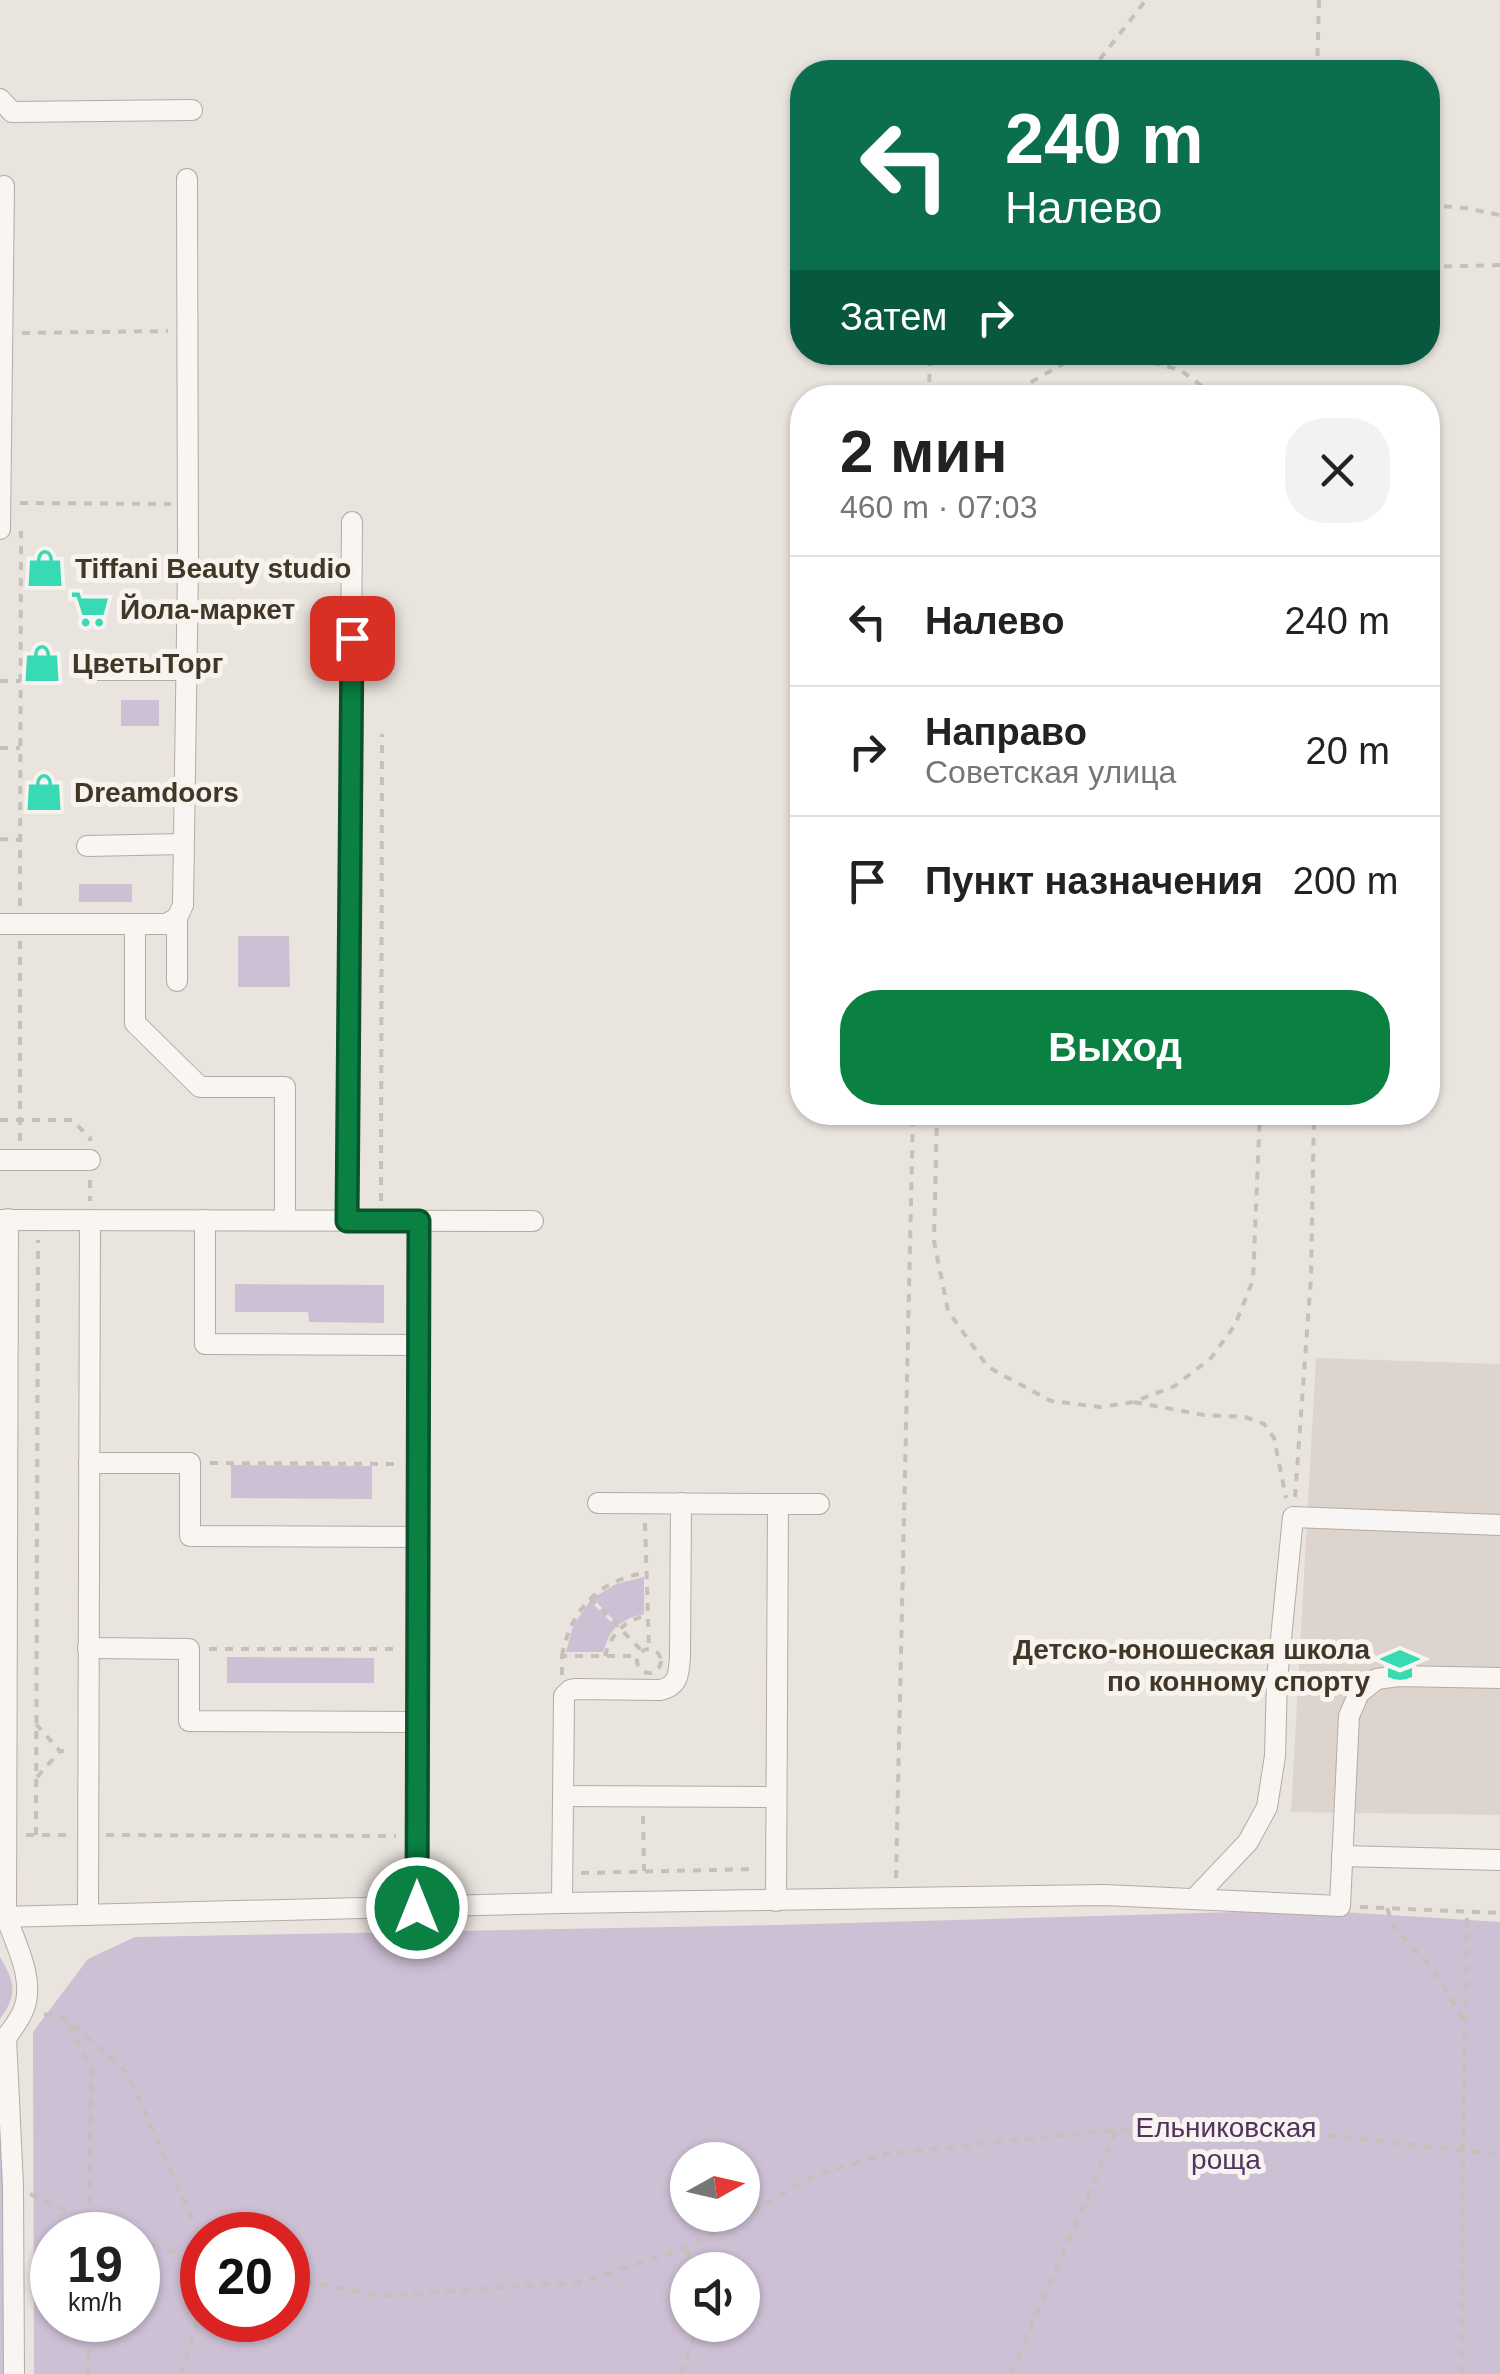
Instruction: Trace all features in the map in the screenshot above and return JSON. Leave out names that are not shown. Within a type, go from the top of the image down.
[{"type":"street","points":[[0,99],[12,112],[192,110]]},
{"type":"street","points":[[177,981],[177,918],[183,905],[186,670],[187,179]]},
{"type":"street","points":[[0,529],[4,186]]},
{"type":"street","points":[[347,1221],[352,522]]},
{"type":"street","points":[[94,670],[186,670]]},
{"type":"street","points":[[87,846],[183,844]]},
{"type":"street","points":[[10,924],[166,924],[177,918]]},
{"type":"street","points":[[135,924],[135,1023],[200,1088],[285,1088],[285,1220]]},
{"type":"street","points":[[10,1160],[90,1160]]},
{"type":"street","points":[[14,2374],[13,2186],[3,2041],[24,2010],[26,1986],[24,1964],[3,1917],[4,1220],[533,1222]]},
{"type":"street","points":[[88,1915],[90,1220]]},
{"type":"street","points":[[205,1220],[204,1344],[418,1345]]},
{"type":"street","points":[[417,1908],[419,1221]]},
{"type":"street","points":[[89,1462],[190,1463],[190,1536],[418,1537]]},
{"type":"street","points":[[598,1503],[819,1504]]},
{"type":"street","points":[[562,1903],[563,1700],[574,1689],[660,1690],[677,1680],[681,1503]]},
{"type":"street","points":[[776,1901],[778,1504]]},
{"type":"street","points":[[1195,1898],[1248,1842],[1267,1808],[1275,1756],[1278,1679],[1294,1516],[1500,1525]]},
{"type":"street","points":[[88,1648],[190,1649],[189,1721],[418,1722]]},
{"type":"street","points":[[3,1917],[1104,1895],[1340,1906],[1349,1716],[1359,1693],[1378,1680],[1398,1676],[1500,1678]]},
{"type":"street","points":[[562,1796],[776,1797]]},
{"type":"street","points":[[1342,1856],[1500,1860]]},
{"type":"path","points":[[1099,60],[1146,0]]},
{"type":"path","points":[[1317,60],[1319,0]]},
{"type":"path","points":[[1440,206],[1500,215]]},
{"type":"path","points":[[1440,266],[1500,265]]},
{"type":"path","points":[[3,333],[188,331]]},
{"type":"path","points":[[1026,385],[1061,365]]},
{"type":"path","points":[[1161,365],[1180,370],[1200,385]]},
{"type":"path","points":[[0,503],[188,504]]},
{"type":"path","points":[[10,1160],[20,1120],[10,924],[20,840],[21,520]]},
{"type":"path","points":[[0,681],[21,680]]},
{"type":"path","points":[[381,1221],[382,734]]},
{"type":"path","points":[[0,748],[20,748]]},
{"type":"path","points":[[0,839],[20,840]]},
{"type":"path","points":[[0,1120],[72,1120],[90,1138]]},
{"type":"path","points":[[896,1898],[914,1125]]},
{"type":"path","points":[[937,1125],[934,1242],[948,1311],[988,1367],[1051,1401],[1101,1407],[1134,1402],[1175,1386],[1211,1358],[1236,1325],[1253,1280],[1259,1125]]},
{"type":"path","points":[[1294,1516],[1312,1277],[1314,1125]]},
{"type":"path","points":[[36,1835],[38,1220]]},
{"type":"path","points":[[1134,1402],[1204,1415],[1246,1417],[1264,1424],[1274,1438],[1284,1495],[1294,1516]]},
{"type":"path","points":[[190,1463],[418,1464]]},
{"type":"path","points":[[644,1503],[650,1649]]},
{"type":"path","points":[[566,1693],[562,1656],[568,1630],[581,1607],[610,1583],[646,1573]]},
{"type":"path","points":[[562,1656],[640,1654],[650,1649],[661,1660],[655,1672],[641,1670],[640,1654],[590,1598]]},
{"type":"path","points":[[605,1656],[620,1628],[648,1615]]},
{"type":"path","points":[[190,1649],[418,1649]]},
{"type":"path","points":[[36,1724],[60,1751],[36,1778]]},
{"type":"path","points":[[642,1796],[644,1871]]},
{"type":"path","points":[[6,1835],[417,1836]]},
{"type":"path","points":[[562,1873],[776,1868]]},
{"type":"path","points":[[1340,1906],[1500,1913]]},
{"type":"path","points":[[1387,1908],[1393,1926],[1435,1972],[1466,2023]]},
{"type":"path","points":[[1462,2374],[1468,1910]]},
{"type":"path","points":[[24,2010],[66,2019],[128,2072],[189,2212]]},
{"type":"path","points":[[66,2019],[92,2070],[90,2212]]},
{"type":"path","points":[[310,2282],[383,2296],[582,2282],[686,2248],[817,2175],[885,2154],[1225,2123],[1500,2155]]},
{"type":"path","points":[[1012,2374],[1116,2130]]},
{"type":"path","points":[[13,2186],[69,2212]]},
{"type":"path","points":[[686,2248],[687,2252]]},
{"type":"path","points":[[88,2374],[89,2342]]},
{"type":"path","points":[[181,2374],[190,2342]]},
{"type":"path","points":[[682,2374],[692,2342]]},
{"type":"shaded area","name":"Детско-юношеская школа по конному спорту","points":[[1316,1358],[1500,1364],[1500,1815],[1291,1812]]},
{"type":"green space","points":[[121,700],[159,700],[159,726],[121,726]]},
{"type":"green space","points":[[79,884],[132,884],[132,902],[79,902]]},
{"type":"green space","points":[[238,936],[289,936],[290,987],[238,987]]},
{"type":"green space","points":[[235,1284],[384,1285],[384,1323],[309,1322],[308,1312],[235,1312]]},
{"type":"green space","points":[[231,1465],[372,1466],[372,1499],[231,1498]]},
{"type":"green space","points":[[644,1577],[644,1614],[618,1625],[593,1598],[616,1584]]},
{"type":"green space","points":[[590,1601],[616,1627],[603,1652],[566,1652],[573,1626]]},
{"type":"green space","points":[[227,1657],[374,1658],[374,1683],[227,1683]]},
{"type":"green space","name":"Ельниковская роща","points":[[1312,1910],[1500,1922],[1500,2374],[34,2374],[34,2342],[160,2342],[160,2212],[34,2212],[33,2032],[88,1959],[135,1937]]},
{"type":"green space","points":[[0,1957],[9,1974],[12,1995],[0,2019]]},
{"type":"green space","points":[[4,2054],[4,2374],[0,2374],[0,2060]]},
{"type":"place","name":"Tiffani Beauty studio","points":[[45,568]]},
{"type":"place","name":"Йола-маркет","points":[[90,609]]},
{"type":"place","name":"ЦветыТорг","points":[[42,663]]},
{"type":"place","name":"Dreamdoors","points":[[44,792]]},
{"type":"place","name":"Детско-юношеская школа по конному спорту","points":[[1400,1665]]},
{"type":"route","points":[[352,638],[347,1221],[419,1221],[417,1908]]}]
